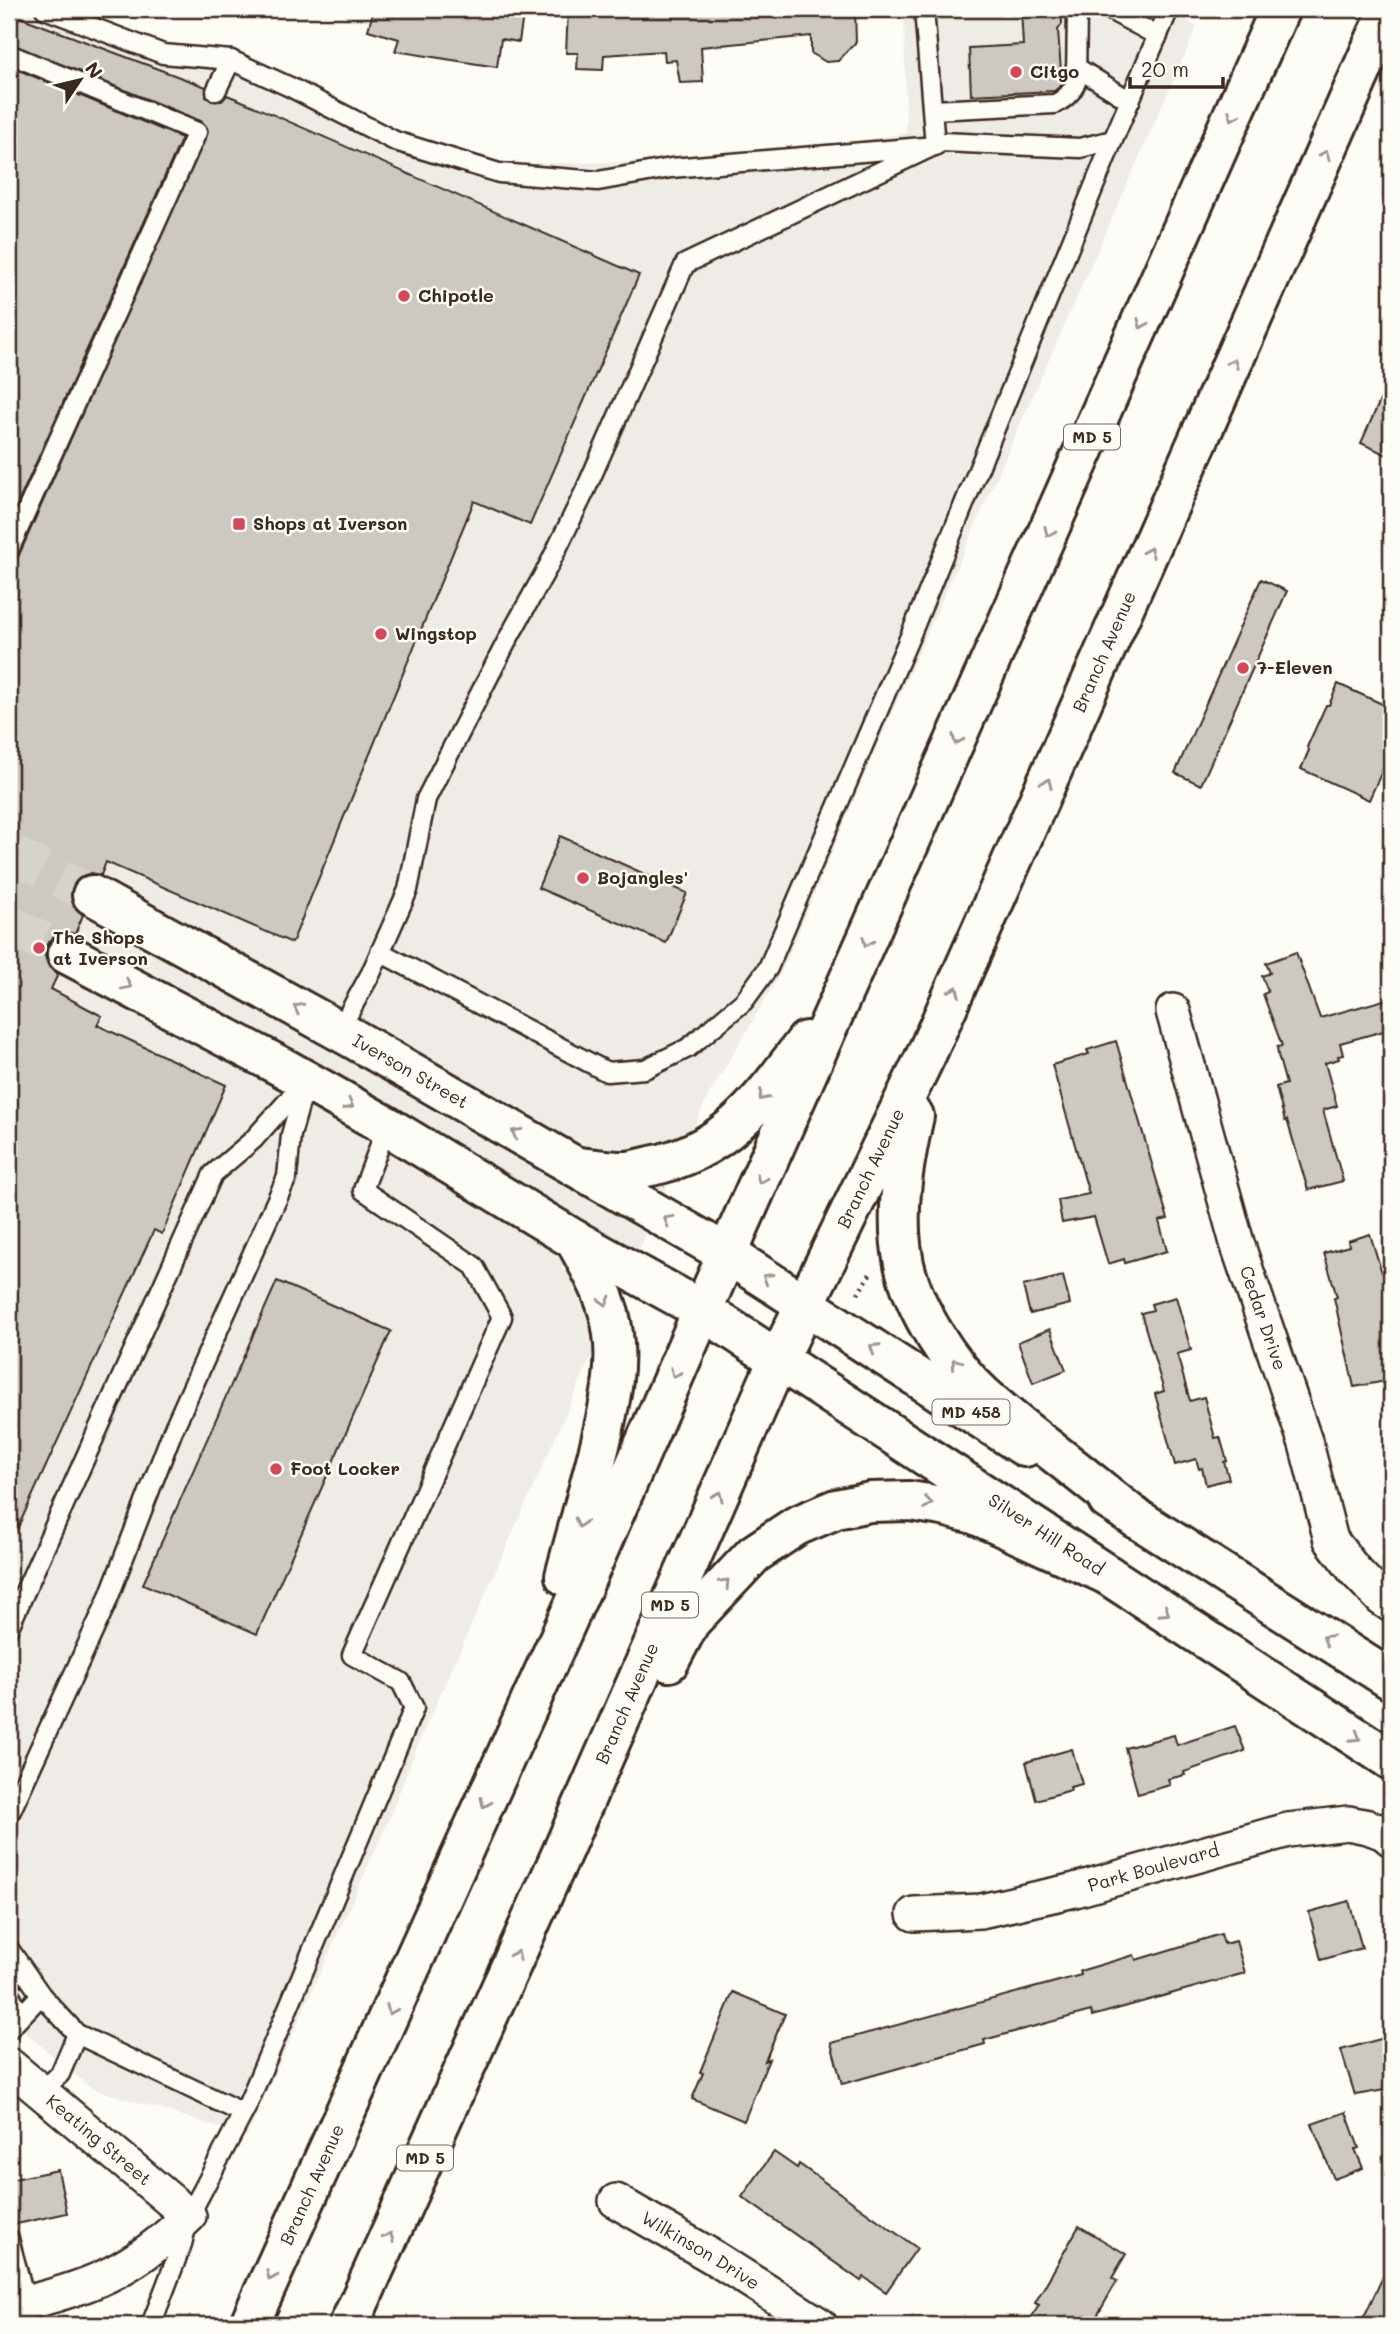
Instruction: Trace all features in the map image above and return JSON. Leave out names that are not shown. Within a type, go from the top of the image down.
[{"type":"main road","name":"Branch Avenue","points":[[248,2325],[530,1702],[1280,9]]},
{"type":"main road","name":"Branch Avenue","points":[[349,2325],[563,1850],[778,1360],[927,1054],[1389,9]]},
{"type":"main road","name":"Iverson Street","points":[[92,895],[339,1031],[727,1254]]},
{"type":"main road","points":[[67,954],[387,1126],[575,1240],[702,1310]]},
{"type":"main road","points":[[576,1167],[626,1171],[670,1162],[709,1145],[726,1133],[765,1095],[848,983]]},
{"type":"main road","points":[[927,1054],[902,1169],[900,1229],[904,1263],[913,1293],[942,1347],[981,1394],[1137,1519]]},
{"type":"main road","points":[[530,1702],[611,1399],[615,1357],[613,1332],[602,1290],[575,1240]]},
{"type":"main road","name":"MD 458","points":[[727,1254],[1391,1680]]},
{"type":"main road","name":"Silver Hill Road","points":[[702,1310],[1391,1760]]},
{"type":"main road","points":[[563,1850],[690,1622],[754,1554],[796,1526],[836,1509],[870,1502],[909,1501],[943,1506],[974,1514],[1108,1575]]},
{"type":"street","name":"Cedar Drive","points":[[1173,1011],[1237,1243],[1306,1444],[1331,1540],[1355,1571],[1391,1605]]},
{"type":"street","name":"Park Boulevard","points":[[914,1914],[981,1911],[1087,1886],[1288,1830],[1348,1823],[1368,1827],[1391,1839]]},
{"type":"street","name":"Keating Street","points":[[9,2065],[189,2216]]},
{"type":"street","name":"Wilkinson Drive","points":[[616,2201],[713,2257],[820,2325]]},
{"type":"street","points":[[18,2305],[102,2280],[162,2242],[189,2216]]},
{"type":"lane","points":[[45,9],[163,54],[231,60],[395,141],[499,173],[598,181],[671,169],[935,146]]},
{"type":"lane","points":[[924,9],[935,146]]},
{"type":"lane","points":[[933,110],[1055,104],[1066,99],[1074,89],[1077,9]]},
{"type":"lane","points":[[1108,9],[1157,36]]},
{"type":"lane","points":[[380,951],[607,1072],[645,1069],[688,1048],[744,1001],[768,968],[1169,9]]},
{"type":"lane","points":[[9,54],[197,132],[9,550]]},
{"type":"lane","points":[[216,91],[231,60]]},
{"type":"lane","points":[[1076,67],[1130,101]]},
{"type":"lane","points":[[339,1031],[408,890],[426,799],[585,491],[685,264],[942,142],[1080,148],[1113,140]]},
{"type":"lane","points":[[9,1627],[213,1174],[253,1140],[306,1081]]},
{"type":"lane","points":[[9,1815],[106,1604],[173,1430],[287,1177],[290,1135],[306,1081]]},
{"type":"lane","points":[[151,2325],[182,2244],[189,2216],[243,2113],[414,1708],[401,1682],[352,1655],[502,1317],[474,1266],[363,1190],[387,1126]]},
{"type":"lane","points":[[9,1949],[41,1996],[77,2034],[243,2113]]},
{"type":"lane","points":[[9,1993],[15,2023]]},
{"type":"lane","points":[[15,2023],[41,1996]]},
{"type":"lane","points":[[41,2092],[60,2074],[77,2034]]},
{"type":"lane","points":[[9,2239],[18,2305]]},
{"type":"shaded area","points":[[9,9],[64,9],[153,42],[218,57],[397,134],[509,164],[780,155],[906,133],[904,9],[1171,9],[1197,27],[865,773],[782,971],[707,1098],[416,1749],[390,1817],[247,2136],[91,2088],[9,2019]]},
{"type":"building","points":[[374,9],[524,9],[519,42],[501,39],[497,67],[395,51],[399,39],[368,30]]},
{"type":"building","points":[[673,9],[855,9],[856,42],[838,61],[826,62],[811,53],[811,36],[701,47],[703,82],[680,83],[676,60],[665,61],[664,51],[604,55],[603,70],[577,69],[578,53],[566,53],[568,10],[618,12]]},
{"type":"building","points":[[1021,9],[1061,9],[1062,24],[1058,30],[1062,85],[1054,91],[971,95],[969,48],[1023,45]]},
{"type":"building","name":"The Shops at Iverson","points":[[9,13],[206,87],[206,97],[212,101],[222,101],[227,95],[242,101],[639,275],[530,525],[474,501],[292,943],[106,862],[101,875],[91,873],[81,876],[73,885],[70,896],[73,906],[83,915],[75,934],[65,932],[56,935],[47,944],[45,956],[48,965],[58,974],[51,989],[102,1016],[97,1025],[226,1085],[162,1234],[154,1230],[9,1547],[9,561],[15,560],[19,555],[208,131],[201,121],[9,43]]},
{"type":"building","points":[[9,66],[182,138],[9,523]]},
{"type":"building","points":[[1391,376],[1391,457],[1361,443]]},
{"type":"building","points":[[1261,579],[1287,591],[1201,785],[1175,773]]},
{"type":"building","points":[[1338,684],[1391,708],[1391,751],[1369,800],[1301,769],[1309,750],[1307,747]]},
{"type":"building","points":[[560,836],[687,893],[666,943],[538,888]]},
{"type":"building","points":[[1296,952],[1320,1018],[1391,998],[1391,1029],[1340,1043],[1343,1055],[1325,1063],[1337,1106],[1323,1110],[1343,1181],[1308,1190],[1276,1087],[1286,1084],[1277,1047],[1282,1046],[1263,994],[1268,992],[1262,976],[1270,973],[1266,963]]},
{"type":"building","points":[[1116,1041],[1168,1219],[1159,1221],[1167,1251],[1125,1263],[1124,1259],[1108,1264],[1094,1217],[1062,1223],[1058,1200],[1089,1194],[1052,1065],[1089,1054],[1087,1050]]},
{"type":"building","points":[[1370,1234],[1382,1273],[1391,1270],[1391,1380],[1354,1387],[1334,1298],[1337,1297],[1324,1253],[1349,1246],[1348,1241]]},
{"type":"building","points":[[1063,1276],[1070,1304],[1030,1314],[1023,1286]]},
{"type":"building","points":[[277,1281],[391,1331],[257,1634],[143,1584]]},
{"type":"building","points":[[1176,1297],[1191,1350],[1177,1354],[1190,1401],[1204,1397],[1215,1438],[1220,1437],[1227,1461],[1224,1462],[1229,1479],[1206,1485],[1202,1468],[1199,1469],[1196,1459],[1175,1465],[1155,1394],[1164,1391],[1141,1313],[1153,1310],[1151,1304]]},
{"type":"building","points":[[1050,1329],[1066,1370],[1033,1383],[1018,1342]]},
{"type":"building","points":[[1235,1726],[1245,1751],[1168,1779],[1170,1785],[1138,1794],[1125,1748],[1174,1735],[1177,1745]]},
{"type":"building","points":[[1072,1749],[1082,1784],[1036,1800],[1026,1762]]},
{"type":"building","points":[[1349,1901],[1362,1948],[1321,1960],[1309,1912]]},
{"type":"building","points":[[1221,1934],[1224,1944],[1236,1941],[1245,1973],[1092,2016],[1091,2011],[984,2040],[985,2044],[842,2084],[831,2043],[1081,1975],[1080,1971],[1134,1955],[1136,1960]]},
{"type":"building","points":[[733,1992],[785,2014],[744,2121],[692,2099],[703,2073],[700,2072]]},
{"type":"building","points":[[1391,2036],[1391,2089],[1355,2095],[1341,2050]]},
{"type":"building","points":[[1346,2112],[1359,2148],[1355,2149],[1363,2168],[1334,2179],[1312,2124]]},
{"type":"building","points":[[774,2152],[797,2168],[799,2164],[917,2248],[886,2292],[864,2277],[861,2281],[742,2197]]},
{"type":"building","points":[[58,2170],[67,2213],[12,2225],[9,2212],[9,2180]]},
{"type":"building","points":[[1079,2226],[1126,2254],[1112,2278],[1117,2281],[1092,2325],[1027,2325],[1039,2305],[1035,2303]]},
{"type":"building","points":[[1391,2260],[1391,2325],[1360,2325]]},
{"type":"tunnel","points":[[9,852],[92,895]]},
{"type":"tunnel","points":[[9,924],[67,954]]},
{"type":"place","name":"Citgo","points":[[1016,72]]},
{"type":"place","name":"Chipotle","points":[[404,296]]},
{"type":"place","name":"Shops at Iverson","points":[[239,524]]},
{"type":"place","name":"Wingstop","points":[[381,634]]},
{"type":"place","name":"7-Eleven","points":[[1243,668]]},
{"type":"place","name":"Bojangles'","points":[[583,878]]},
{"type":"place","name":"The Shops at Iverson","points":[[39,948]]},
{"type":"place","name":"Foot Locker","points":[[276,1469]]}]
